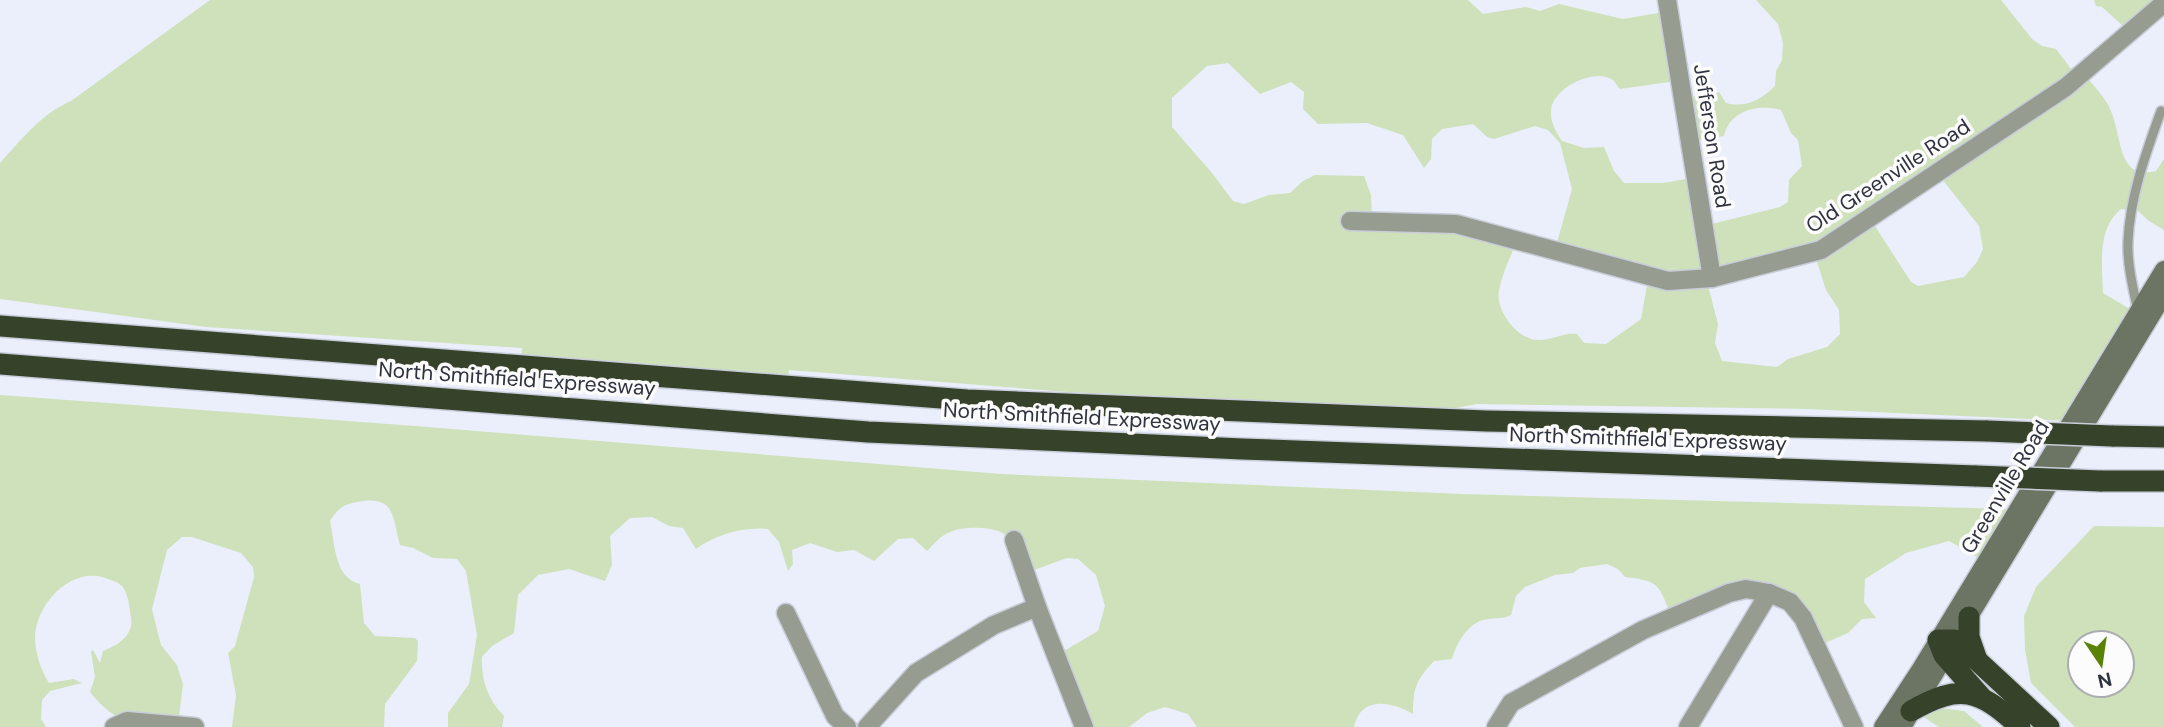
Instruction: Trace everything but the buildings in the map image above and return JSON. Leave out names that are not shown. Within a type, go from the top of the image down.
[{"type":"highway","name":"North Smithfield Expressway","points":[[0,326],[957,400],[1486,421],[2164,437]]},
{"type":"highway","name":"North Smithfield Expressway","points":[[0,365],[868,432],[2100,481],[2164,481]]},
{"type":"highway","points":[[1969,617],[1969,637],[1978,662]]},
{"type":"highway","points":[[1946,645],[1978,662],[2049,727]]},
{"type":"highway","points":[[1946,645],[1982,698],[2020,727]]},
{"type":"highway","points":[[1907,719],[1935,698],[1964,692],[1982,698]]},
{"type":"main road","name":"Greenville Road","points":[[1907,719],[1946,645],[2164,270]]},
{"type":"main road","name":"Greenville Road","points":[[1883,727],[1969,617],[2164,294]]},
{"type":"street","name":"Jefferson Road","points":[[1667,0],[1712,278]]},
{"type":"street","name":"Old Greenville Road","points":[[1350,221],[1456,224],[1668,281],[1712,278],[1821,250],[2066,87],[2164,3]]},
{"type":"street","points":[[1014,540],[1084,727]]},
{"type":"street","points":[[1496,727],[1511,704],[1643,630],[1729,593],[1746,589],[1769,593],[1790,602],[1803,618],[1854,727]]},
{"type":"street","points":[[1688,727],[1769,593]]},
{"type":"street","points":[[867,727],[916,673],[994,625],[1037,607]]},
{"type":"street","points":[[786,613],[835,716],[847,727]]},
{"type":"street","points":[[121,724],[195,727]]},
{"type":"lane","points":[[2138,312],[2131,278],[2128,242],[2139,173],[2161,111]]},
{"type":"green space","points":[[210,0],[1468,0],[1483,14],[1526,7],[1540,11],[1559,4],[1623,19],[1670,11],[1683,80],[1620,89],[1613,80],[1605,77],[1586,78],[1566,87],[1559,94],[1553,102],[1551,119],[1562,141],[1584,148],[1604,147],[1614,171],[1624,183],[1663,183],[1697,177],[1708,225],[1780,207],[1788,202],[1789,180],[1802,166],[1798,140],[1791,133],[1781,110],[1763,108],[1746,111],[1732,120],[1724,136],[1694,141],[1690,97],[1719,92],[1726,103],[1747,104],[1759,99],[1775,86],[1776,71],[1782,60],[1783,43],[1778,24],[1756,0],[2001,0],[2032,39],[2042,46],[2056,49],[2078,78],[2087,77],[2099,92],[2110,109],[2127,163],[2143,172],[2156,171],[2164,159],[2164,230],[2137,210],[2121,209],[2108,226],[2103,248],[2103,293],[2133,311],[2073,421],[1806,409],[1477,404],[1451,409],[1068,392],[789,370],[788,381],[521,358],[522,348],[206,327],[0,299],[0,163],[41,120]],"holes":[[[1228,63],[1260,94],[1291,82],[1304,92],[1303,109],[1318,124],[1367,123],[1403,135],[1424,168],[1431,159],[1432,139],[1442,129],[1473,124],[1487,137],[1494,139],[1535,126],[1548,130],[1560,143],[1572,189],[1555,250],[1648,280],[1641,319],[1606,344],[1584,343],[1577,334],[1539,340],[1523,335],[1504,315],[1499,298],[1502,278],[1516,243],[1414,223],[1372,219],[1371,195],[1364,176],[1315,175],[1303,181],[1290,193],[1269,195],[1244,204],[1233,201],[1172,127],[1172,98],[1207,66]],[[1942,179],[1979,226],[1983,249],[1977,262],[1964,277],[1918,286],[1911,282],[1873,223]],[[1815,256],[1826,290],[1839,310],[1840,334],[1827,347],[1788,359],[1777,367],[1722,361],[1715,343],[1718,324],[1707,282],[1778,271]]]},
{"type":"green space","points":[[2094,0],[2164,0],[2131,33],[2102,7],[2096,6]]},
{"type":"green space","points":[[0,395],[1001,474],[1462,494],[2007,509],[1979,558],[1949,541],[1906,553],[1865,579],[1864,602],[1876,618],[1862,619],[1848,633],[1818,646],[1793,607],[1756,592],[1672,617],[1657,586],[1646,580],[1625,577],[1618,569],[1607,564],[1555,575],[1525,587],[1516,596],[1511,615],[1477,622],[1467,630],[1452,659],[1434,661],[1417,685],[1413,714],[1395,706],[1378,704],[1363,710],[1354,727],[1197,727],[1188,714],[1165,707],[1147,713],[1129,727],[1083,727],[1057,655],[1098,631],[1105,606],[1096,575],[1078,559],[1067,558],[1026,573],[1013,542],[1001,532],[983,528],[955,530],[942,536],[927,551],[913,538],[898,539],[874,561],[854,550],[837,552],[810,543],[792,550],[793,564],[788,571],[779,542],[768,529],[730,533],[696,549],[683,528],[669,526],[652,517],[630,518],[610,536],[612,565],[605,581],[569,569],[538,575],[518,595],[514,633],[492,646],[482,657],[487,689],[504,716],[502,727],[448,727],[448,713],[469,684],[477,635],[466,571],[457,559],[433,558],[400,545],[390,510],[379,502],[369,501],[345,506],[338,510],[330,521],[340,567],[345,575],[360,584],[364,623],[375,636],[415,638],[418,641],[417,661],[385,704],[384,727],[232,727],[236,695],[228,653],[235,646],[254,577],[253,567],[241,553],[192,537],[182,537],[167,550],[152,609],[161,645],[177,665],[183,684],[178,725],[128,721],[110,712],[90,692],[95,677],[91,652],[93,650],[100,663],[103,651],[124,639],[131,624],[127,597],[122,586],[95,576],[70,582],[49,600],[37,624],[35,637],[39,661],[49,683],[74,679],[82,683],[50,691],[42,700],[41,719],[46,727],[0,727]]},
{"type":"green space","points":[[2094,526],[2164,527],[2164,727],[2075,727],[2031,683],[2025,650],[2024,616],[2036,587]]},
{"type":"green space","points":[[1917,705],[1964,711],[1983,727],[1939,727],[1916,712]]}]
